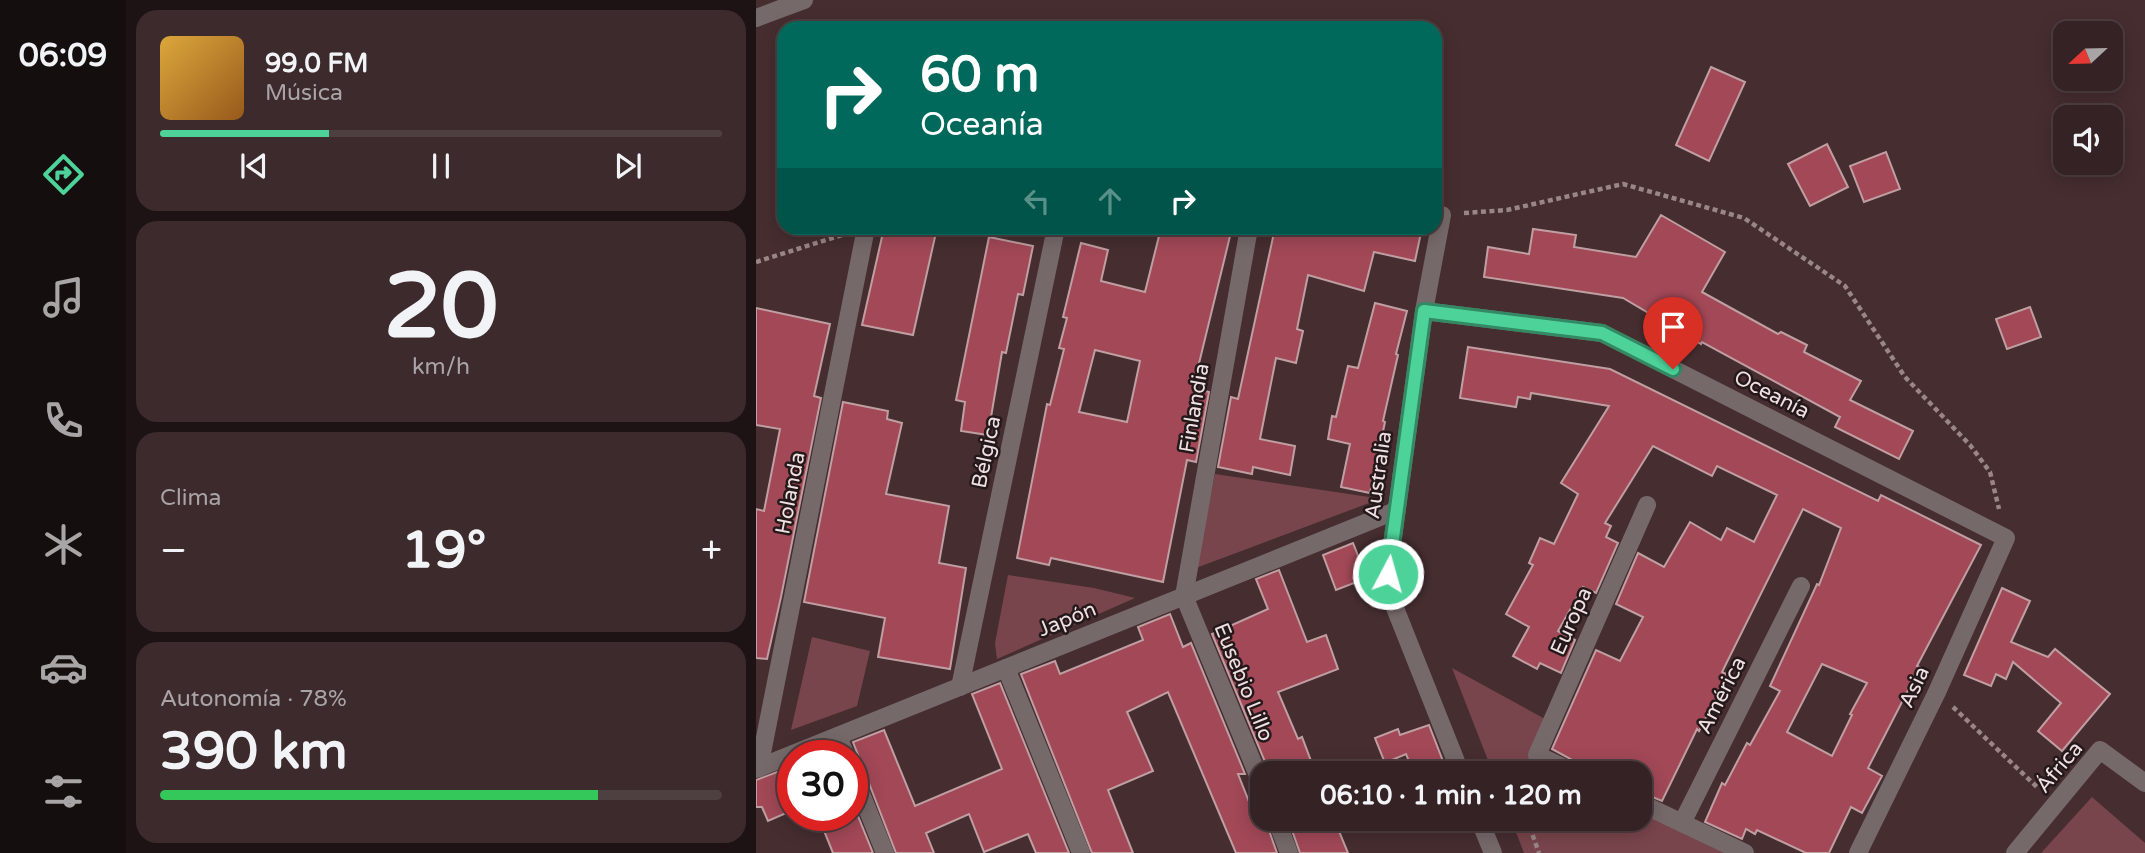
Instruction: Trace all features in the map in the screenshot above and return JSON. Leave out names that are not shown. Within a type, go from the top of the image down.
[{"type":"street","points":[[756,18],[804,0]]},
{"type":"street","name":"Holanda","points":[[758,768],[865,235]]},
{"type":"street","name":"Bélgica","points":[[960,687],[1055,235]]},
{"type":"street","name":"Finlandia","points":[[1184,596],[1248,235]]},
{"type":"street","name":"Australia","points":[[1438,235],[1424,311],[1388,574],[1393,603],[1456,761]]},
{"type":"street","name":"Oceanía","points":[[1424,311],[1602,333],[2006,538]]},
{"type":"street","name":"Europa","points":[[1550,761],[1537,755],[1647,505]]},
{"type":"street","name":"Japón","points":[[758,768],[1395,511]]},
{"type":"street","name":"Asia","points":[[1858,853],[1937,692],[2006,538]]},
{"type":"street","name":"América","points":[[1682,824],[1801,586]]},
{"type":"street","name":"Eusebio Lillo","points":[[1184,596],[1252,761]]},
{"type":"street","points":[[1006,668],[1081,853]]},
{"type":"street","points":[[838,736],[840,740]]},
{"type":"street","name":"África","points":[[2015,853],[2100,750],[2145,783]]},
{"type":"street","points":[[1652,809],[1745,853]]},
{"type":"street","points":[[868,810],[886,853]]},
{"type":"street","points":[[1281,831],[1289,853]]},
{"type":"street","points":[[1484,831],[1493,853]]},
{"type":"path","points":[[1442,215],[1507,210],[1623,184],[1744,218],[1844,286],[1905,377],[1970,445],[1990,472],[2006,538]]},
{"type":"path","points":[[756,262],[843,235]]},
{"type":"path","points":[[1937,692],[2056,806]]},
{"type":"path","points":[[1531,831],[1539,853]]},
{"type":"shaded area","points":[[1215,474],[1369,497],[1369,503],[1196,568]]},
{"type":"shaded area","points":[[1008,575],[1094,588],[1135,598],[997,659],[995,643]]},
{"type":"shaded area","points":[[812,637],[870,651],[857,706],[791,730]]},
{"type":"shaded area","points":[[1452,668],[1545,719],[1534,761],[1488,761]]},
{"type":"shaded area","points":[[2092,797],[2145,843],[2145,853],[2041,853]]},
{"type":"shaded area","points":[[1652,816],[1732,853],[1524,853],[1516,831],[1652,831]]},
{"type":"building","points":[[1711,67],[1745,82],[1709,161],[1676,145]]},
{"type":"building","points":[[1827,144],[1848,187],[1810,206],[1788,164]]},
{"type":"building","points":[[1886,152],[1900,189],[1864,202],[1850,166]]},
{"type":"building","points":[[1661,215],[1725,252],[1702,292],[1778,334],[1781,332],[1807,345],[1804,352],[1861,381],[1850,400],[1913,431],[1899,459],[1835,427],[1840,417],[1702,342],[1701,344],[1623,298],[1484,277],[1488,247],[1529,254],[1533,229],[1576,235],[1574,247],[1636,257]]},
{"type":"building","points":[[882,235],[935,235],[913,335],[862,325]]},
{"type":"building","points":[[1159,235],[1230,235],[1193,388],[1209,392],[1196,462],[1187,460],[1163,582],[1051,558],[1049,565],[1017,558],[1047,404],[1050,405],[1064,349],[1059,348],[1067,318],[1063,317],[1081,243],[1108,250],[1101,281],[1145,292]],"holes":[[[1095,350],[1140,361],[1127,422],[1079,412]]]},
{"type":"building","points":[[1273,235],[1421,235],[1415,261],[1374,252],[1364,291],[1308,275],[1297,329],[1303,331],[1296,363],[1276,358],[1260,439],[1295,446],[1290,475],[1253,467],[1252,474],[1218,467],[1231,397],[1238,399]]},
{"type":"building","points":[[989,237],[1033,246],[1023,295],[1018,294],[1006,353],[1002,352],[988,435],[961,431],[965,402],[956,400]]},
{"type":"building","points":[[1375,303],[1407,311],[1396,354],[1398,355],[1370,493],[1341,487],[1350,444],[1328,439],[1332,416],[1336,417],[1348,366],[1358,368]]},
{"type":"building","points":[[2030,307],[2041,337],[2007,349],[1996,319]]},
{"type":"building","points":[[756,308],[830,324],[814,396],[821,398],[767,659],[756,658],[756,509],[764,511],[780,429],[756,425]]},
{"type":"building","points":[[1468,347],[1610,369],[1878,501],[1881,495],[1981,545],[1917,666],[1920,667],[1868,768],[1882,776],[1862,813],[1851,807],[1829,853],[1806,853],[1757,830],[1755,834],[1746,829],[1742,839],[1705,822],[1722,783],[1725,785],[1747,743],[1750,745],[1780,691],[1770,686],[1817,584],[1819,585],[1841,528],[1803,509],[1722,672],[1728,675],[1699,731],[1697,729],[1662,801],[1652,797],[1652,761],[1574,761],[1552,749],[1596,650],[1620,661],[1643,617],[1616,604],[1638,553],[1664,567],[1690,522],[1721,540],[1727,528],[1754,542],[1777,495],[1717,466],[1712,476],[1653,446],[1605,523],[1611,526],[1606,537],[1618,543],[1596,593],[1583,587],[1558,631],[1575,640],[1561,673],[1540,663],[1537,669],[1513,656],[1529,627],[1506,614],[1533,565],[1529,563],[1540,538],[1554,544],[1578,494],[1561,483],[1609,406],[1531,393],[1530,399],[1518,397],[1516,407],[1460,398]],"holes":[[[1822,664],[1867,683],[1850,714],[1852,715],[1832,756],[1787,732]]]},
{"type":"building","points":[[843,402],[888,411],[887,419],[902,423],[886,494],[949,506],[939,563],[966,568],[950,669],[878,657],[885,618],[804,602]]},
{"type":"building","points":[[1353,543],[1367,578],[1336,590],[1323,555]]},
{"type":"building","points":[[1279,570],[1307,642],[1326,635],[1338,669],[1278,692],[1298,739],[1302,737],[1311,761],[1265,761],[1212,634],[1268,609],[1256,579]]},
{"type":"building","points":[[2002,588],[2030,601],[2011,642],[2048,657],[2055,649],[2110,694],[2062,751],[2038,731],[2061,703],[2013,662],[2006,679],[1996,674],[1991,686],[1964,675]]},
{"type":"building","points":[[1170,614],[1183,647],[1191,643],[1245,774],[1238,774],[1250,804],[1250,831],[1269,831],[1277,853],[1236,853],[1168,692],[1127,712],[1153,771],[1108,790],[1133,853],[1092,853],[1021,674],[1055,661],[1060,674],[1143,640],[1138,627]]},
{"type":"building","points":[[1000,683],[1069,853],[1036,853],[1028,834],[984,852],[969,814],[926,833],[934,853],[896,853],[868,781],[868,740],[858,740],[884,730],[915,806],[1002,769],[972,694]]},
{"type":"building","points":[[1429,725],[1443,761],[1409,761],[1406,754],[1384,761],[1375,738],[1398,729],[1400,735]]},
{"type":"building","points":[[777,772],[777,817],[768,821],[762,807],[756,807],[756,780]]},
{"type":"building","points":[[824,831],[864,831],[873,853],[833,853]]},
{"type":"building","points":[[1292,831],[1339,831],[1348,853],[1300,853]]},
{"type":"route","points":[[1388,574],[1424,311],[1602,333],[1673,369]]}]
